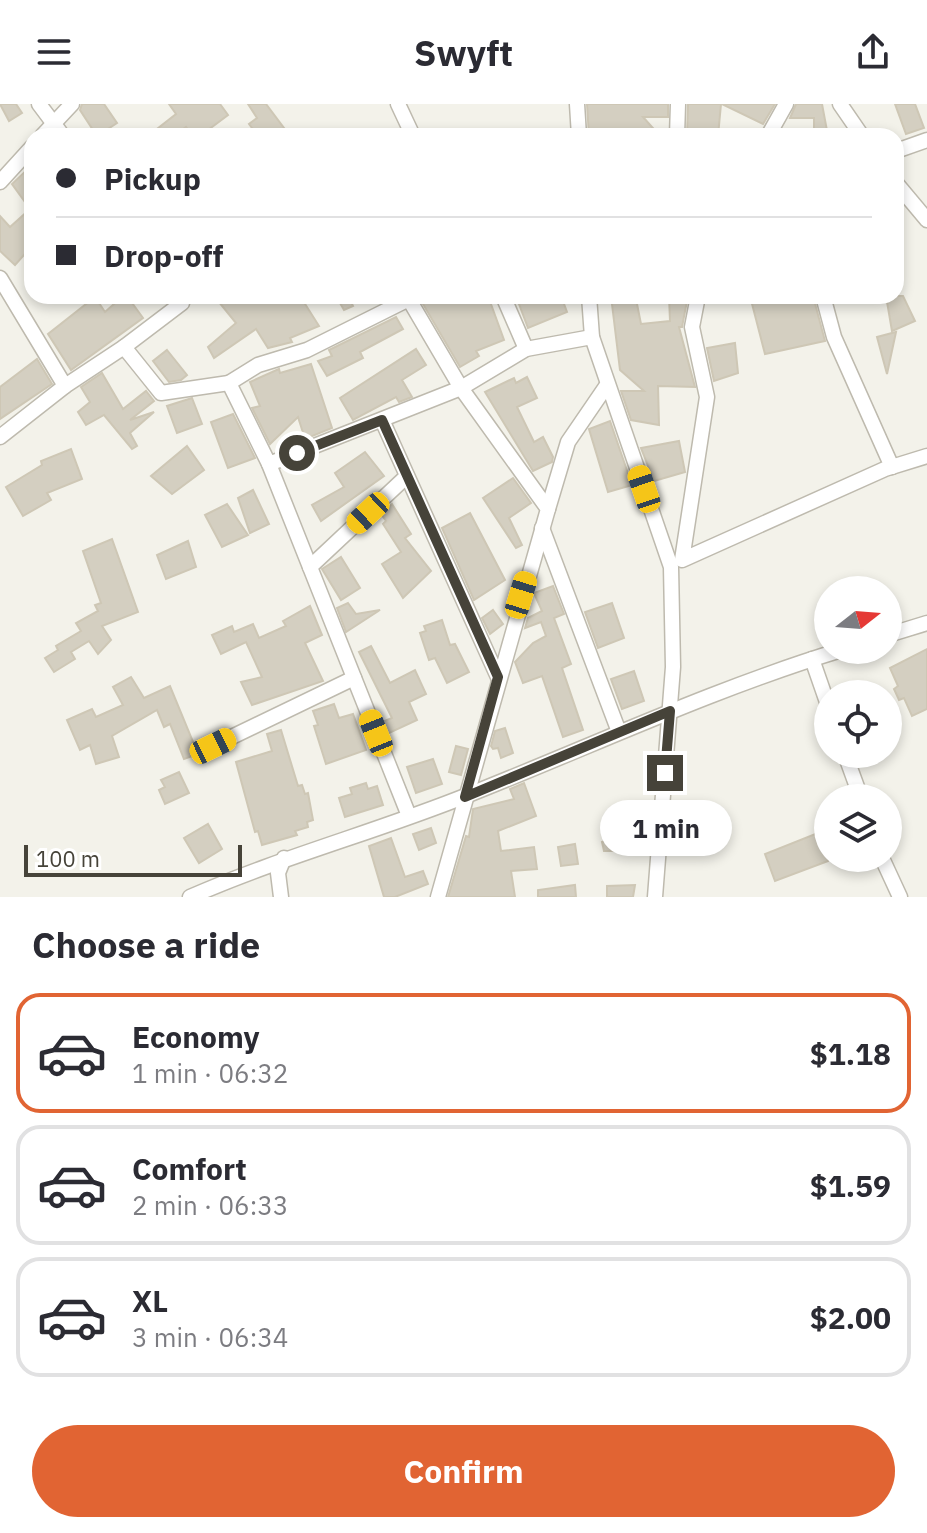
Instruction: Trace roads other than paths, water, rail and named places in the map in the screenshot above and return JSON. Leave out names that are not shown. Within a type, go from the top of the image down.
[{"type":"street","points":[[39,104],[57,128]]},
{"type":"street","points":[[49,128],[72,104]]},
{"type":"street","points":[[398,104],[409,128]]},
{"type":"street","points":[[577,104],[578,128]]},
{"type":"street","points":[[677,128],[678,104]]},
{"type":"street","points":[[772,128],[786,104]]},
{"type":"street","points":[[840,104],[856,128]]},
{"type":"street","points":[[904,148],[927,140]]},
{"type":"street","points":[[0,182],[24,156]]},
{"type":"street","points":[[904,192],[925,214]]},
{"type":"street","points":[[0,278],[65,386]]},
{"type":"street","points":[[0,437],[65,386],[124,347],[177,304]]},
{"type":"street","points":[[124,347],[161,393],[229,383],[258,365],[307,350],[395,304]]},
{"type":"street","points":[[412,304],[461,388],[548,509]]},
{"type":"street","points":[[506,304],[526,349]]},
{"type":"street","points":[[590,304],[592,337],[607,385],[676,564]]},
{"type":"street","points":[[655,897],[670,711],[676,564],[707,397],[692,327],[696,304]]},
{"type":"street","points":[[825,304],[834,337],[892,467]]},
{"type":"street","points":[[269,464],[461,388],[526,349],[592,337]]},
{"type":"street","points":[[229,383],[269,464],[409,816]]},
{"type":"street","points":[[438,897],[498,677],[568,442],[607,385]]},
{"type":"street","points":[[382,420],[498,677]]},
{"type":"street","points":[[676,564],[892,467],[927,456]]},
{"type":"street","points":[[310,567],[407,476]]},
{"type":"street","points":[[542,528],[619,732]]},
{"type":"street","points":[[902,631],[927,623]]},
{"type":"street","points":[[190,897],[284,858],[465,797],[670,711],[812,659],[819,680]]},
{"type":"street","points":[[213,746],[354,678]]},
{"type":"street","points":[[281,897],[278,873],[284,858]]},
{"type":"street","points":[[888,872],[900,897]]}]
